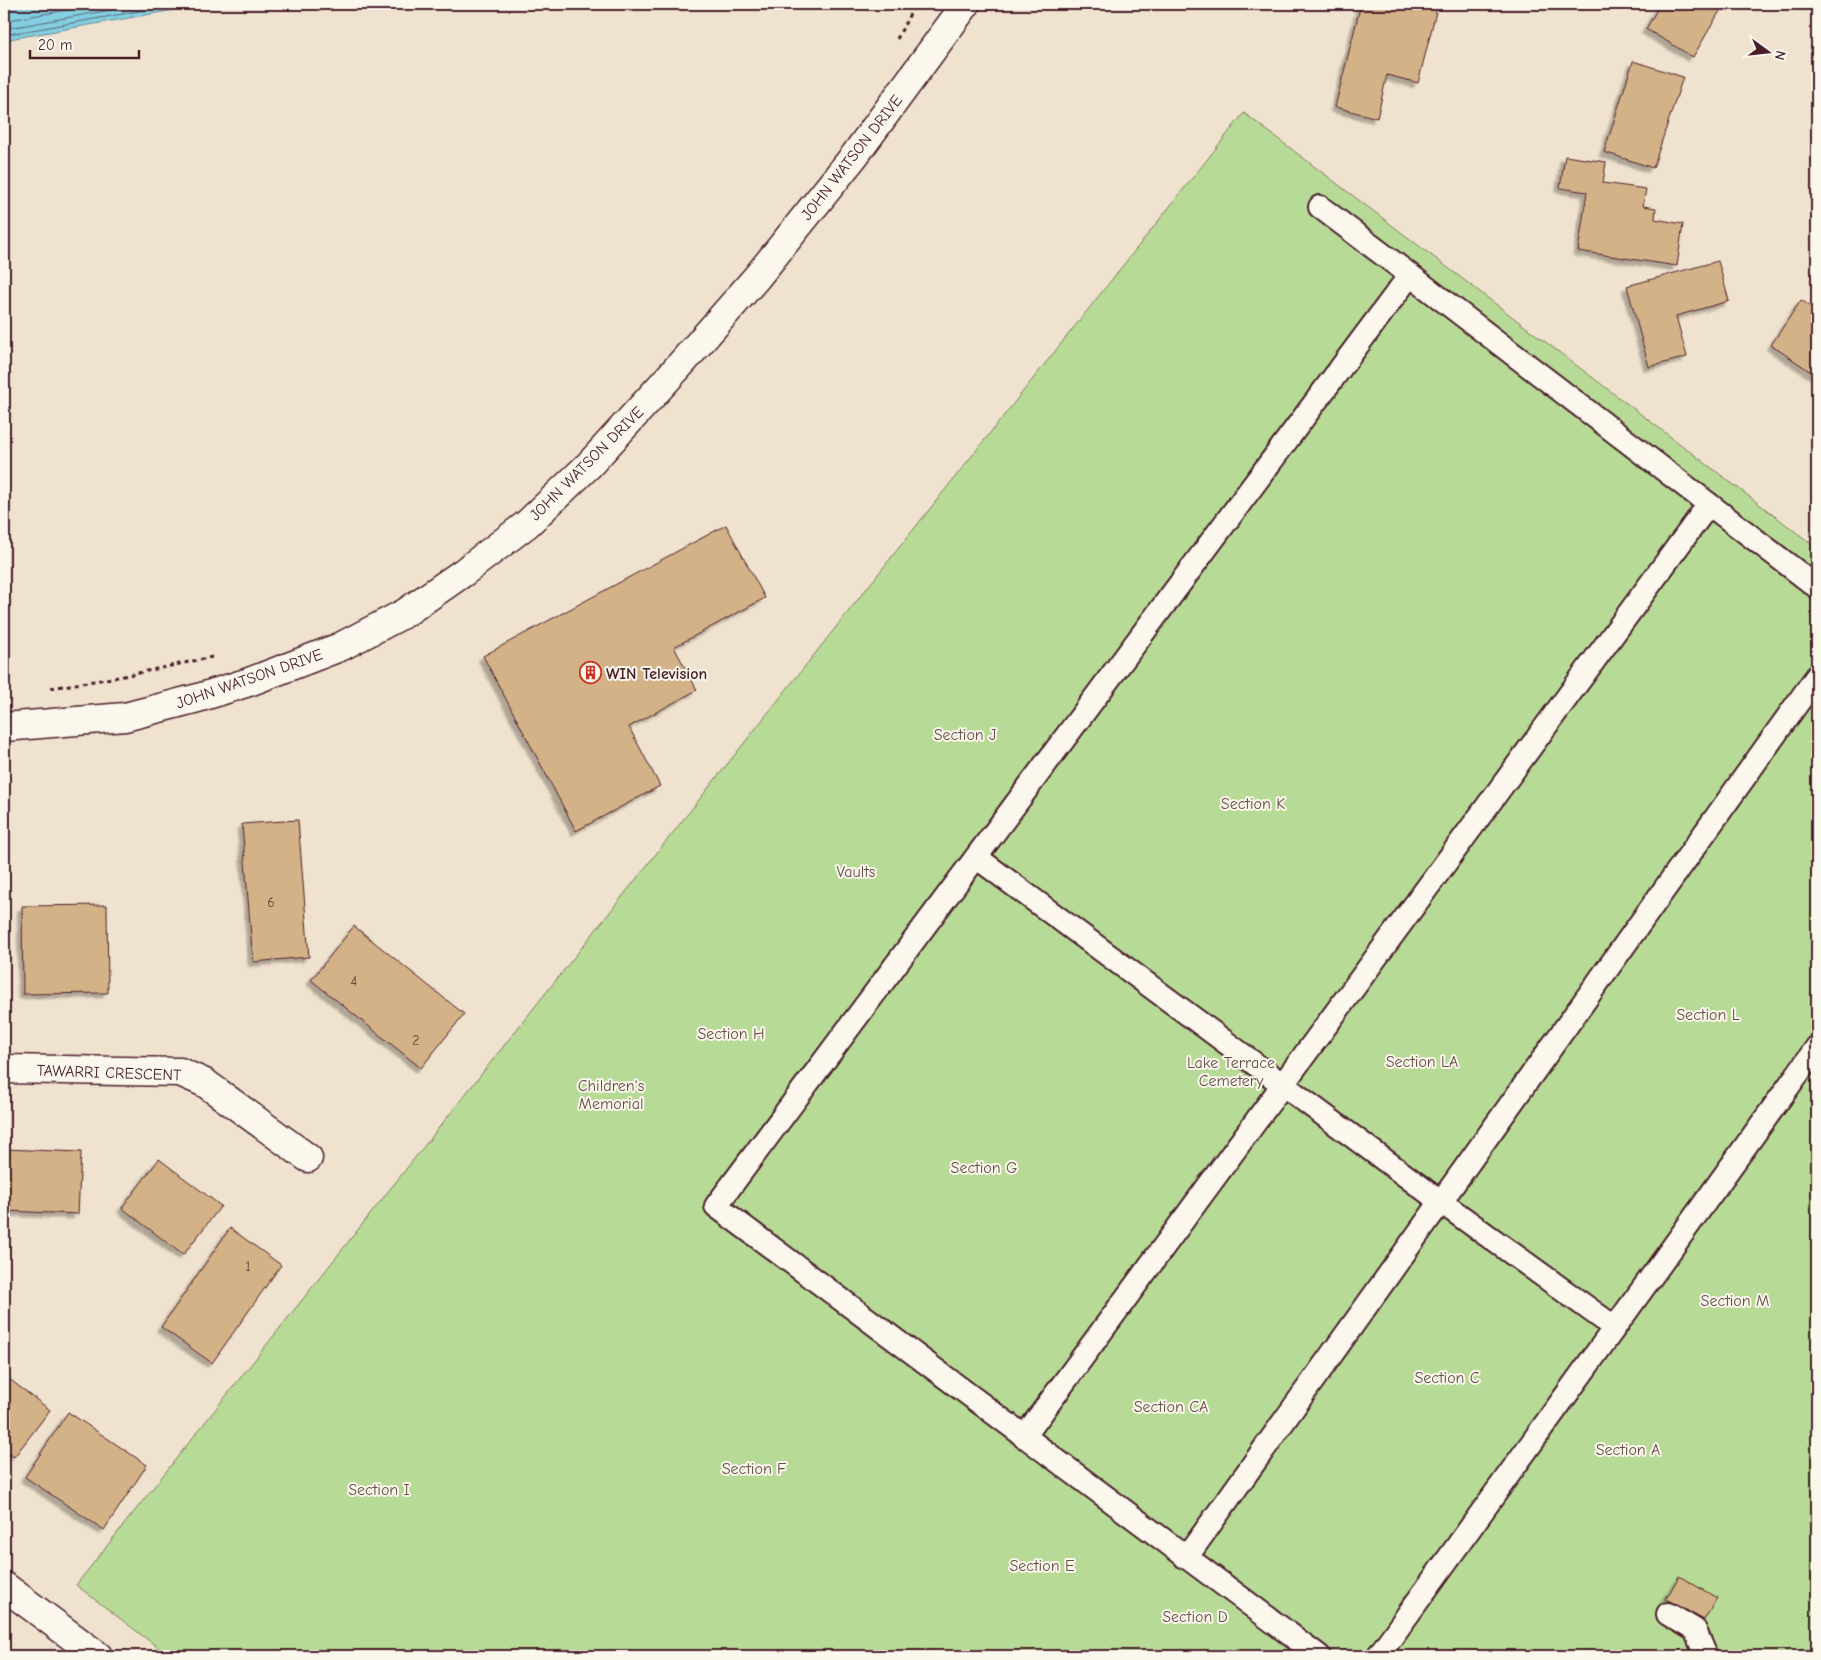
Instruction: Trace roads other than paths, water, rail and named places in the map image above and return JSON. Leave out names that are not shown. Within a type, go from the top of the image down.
[{"type":"street","name":"JOHN WATSON DRIVE","points":[[4,727],[125,717],[198,698],[249,682],[340,647],[404,613],[464,572],[527,524],[589,465],[681,364],[757,276],[855,155],[966,4]]},
{"type":"street","name":"TAWARRI CRESCENT","points":[[4,1068],[180,1072],[205,1083],[308,1158]]},
{"type":"street","points":[[4,1586],[98,1656]]},
{"type":"lane","points":[[1320,207],[1817,587]]},
{"type":"lane","points":[[1319,1656],[716,1206],[1410,275]]},
{"type":"lane","points":[[1024,1437],[1709,504]]},
{"type":"lane","points":[[1186,1558],[1817,676]]},
{"type":"lane","points":[[976,857],[1441,1202],[1614,1327]]},
{"type":"lane","points":[[1378,1656],[1817,1047]]},
{"type":"lane","points":[[1668,1614],[1695,1630],[1706,1656]]},
{"type":"water","points":[[4,4],[208,4],[4,40]]},
{"type":"place","name":"WIN Television","points":[[590,673]]},
{"type":"park label","name":"Section J","points":[[965,734]]},
{"type":"park label","name":"Section K","points":[[1253,803]]},
{"type":"park label","name":"Vaults","points":[[856,871]]},
{"type":"park label","name":"Section L","points":[[1708,1014]]},
{"type":"park label","name":"Section H","points":[[731,1033]]},
{"type":"park label","name":"Section LA","points":[[1422,1061]]},
{"type":"park label","name":"Lake Terrace Cemetery","points":[[1231,1071]]},
{"type":"park label","name":"Children's Memorial","points":[[611,1094]]},
{"type":"park label","name":"Section G","points":[[984,1167]]},
{"type":"park label","name":"Section M","points":[[1735,1300]]},
{"type":"park label","name":"Section C","points":[[1447,1377]]},
{"type":"park label","name":"Section CA","points":[[1171,1406]]},
{"type":"park label","name":"Section A","points":[[1628,1449]]},
{"type":"park label","name":"Section F","points":[[754,1468]]},
{"type":"park label","name":"Section I","points":[[379,1489]]},
{"type":"park label","name":"Section E","points":[[1042,1565]]},
{"type":"park label","name":"Section D","points":[[1195,1616]]}]
